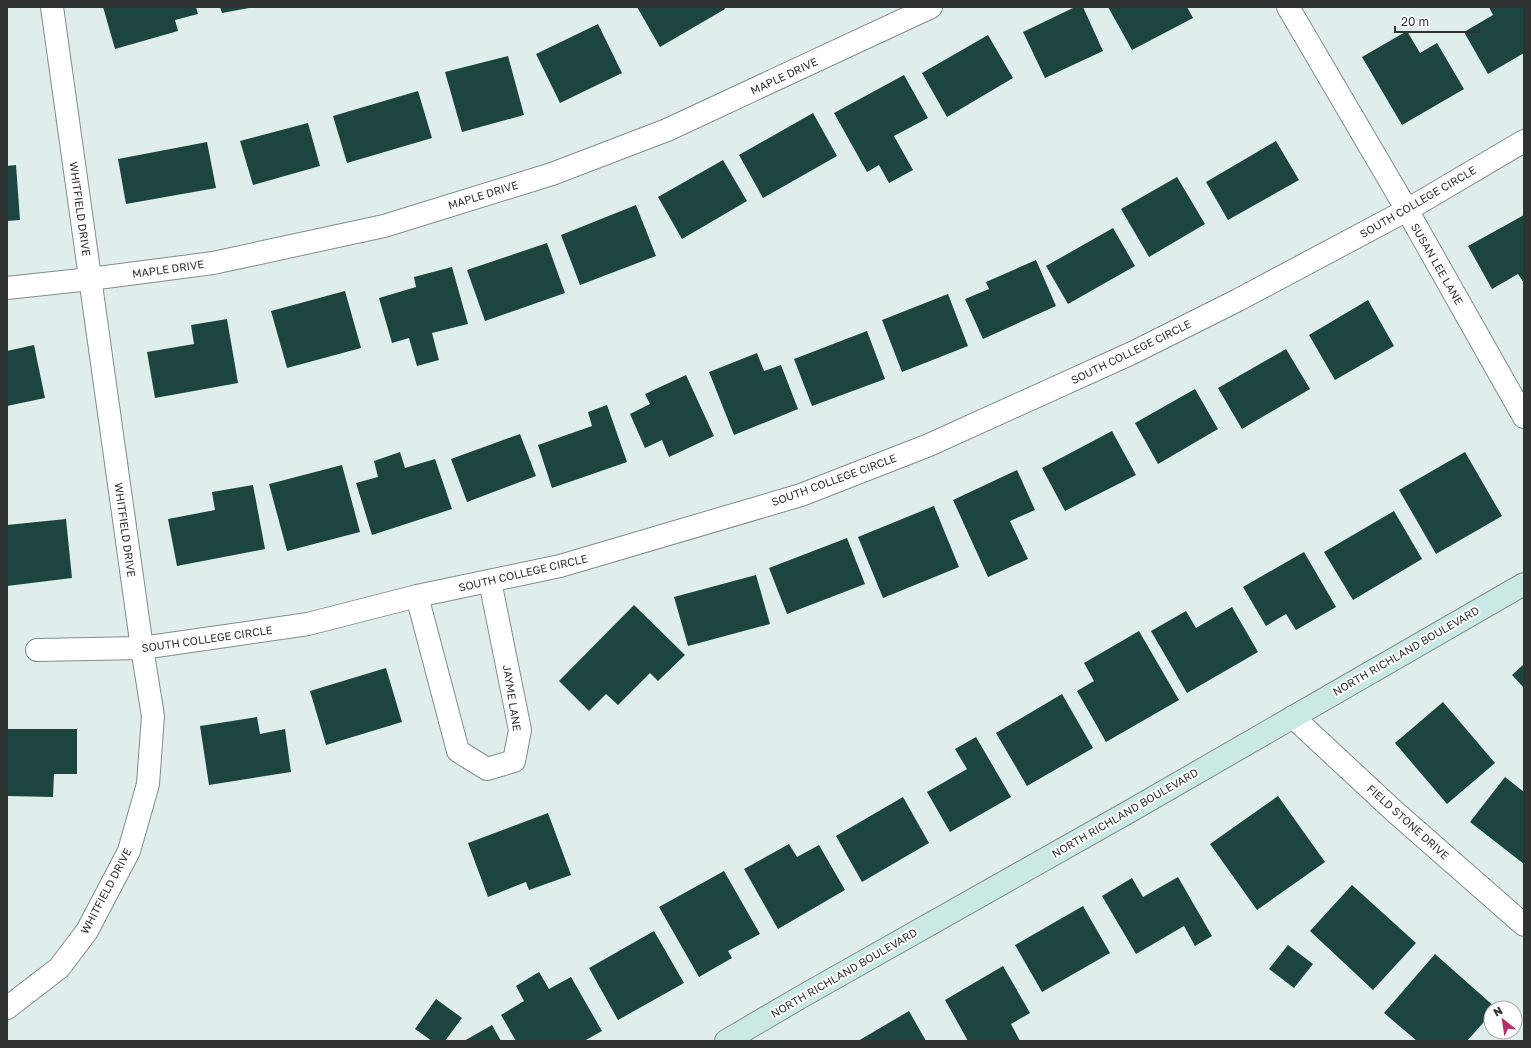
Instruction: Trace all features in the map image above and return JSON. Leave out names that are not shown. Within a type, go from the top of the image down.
[{"type":"street","name":"WHITFIELD DRIVE","points":[[7,1008],[59,968],[87,931],[129,852],[148,784],[153,716],[142,648],[52,7]]},
{"type":"street","name":"MAPLE DRIVE","points":[[7,288],[213,263],[384,226],[552,174],[667,130],[932,7]]},
{"type":"street","name":"SUSAN LEE LANE","points":[[1288,7],[1524,417]]},
{"type":"street","name":"SOUTH COLLEGE CIRCLE","points":[[37,650],[142,648],[308,624],[417,596],[560,566],[802,495],[929,445],[1132,353],[1245,296],[1406,210],[1524,141]]},
{"type":"street","name":"JAYME LANE","points":[[417,596],[458,751],[487,769],[514,761],[520,730],[490,581]]},
{"type":"street","name":"NORTH RICHLAND BOULEVARD","points":[[726,1041],[1524,584]]},
{"type":"street","name":"FIELD STONE DRIVE","points":[[1293,716],[1394,811],[1524,925]]},
{"type":"building","points":[[103,7],[196,7],[198,14],[175,20],[178,31],[115,49]]},
{"type":"building","points":[[220,7],[249,7],[249,8],[222,13]]},
{"type":"building","points":[[637,7],[724,7],[725,9],[660,47]]},
{"type":"building","points":[[1075,7],[1083,7],[1103,51],[1045,78],[1023,32]]},
{"type":"building","points":[[1108,7],[1187,7],[1193,18],[1132,50]]},
{"type":"building","points":[[1489,7],[1524,7],[1524,53],[1488,74],[1464,32],[1493,15]]},
{"type":"building","points":[[598,24],[622,73],[560,103],[536,54]]},
{"type":"building","points":[[1407,31],[1420,53],[1437,43],[1464,89],[1402,125],[1362,57]]},
{"type":"building","points":[[988,35],[1013,78],[947,117],[922,73]]},
{"type":"building","points":[[508,56],[524,115],[462,132],[445,72]]},
{"type":"building","points":[[904,75],[928,118],[894,136],[913,170],[889,183],[879,165],[867,172],[834,113]]},
{"type":"building","points":[[418,91],[432,138],[347,163],[333,116]]},
{"type":"building","points":[[813,113],[837,156],[763,198],[739,155]]},
{"type":"building","points":[[308,123],[320,166],[253,185],[240,141]]},
{"type":"building","points":[[1276,141],[1299,180],[1228,220],[1206,182]]},
{"type":"building","points":[[207,142],[216,188],[126,204],[118,159]]},
{"type":"building","points":[[723,160],[747,201],[682,239],[658,197]]},
{"type":"building","points":[[16,165],[20,220],[7,221],[7,166]]},
{"type":"building","points":[[1177,177],[1205,224],[1149,257],[1121,209]]},
{"type":"building","points":[[636,205],[656,256],[580,285],[561,235]]},
{"type":"building","points":[[1524,215],[1524,283],[1518,274],[1492,289],[1468,246]]},
{"type":"building","points":[[1113,228],[1135,266],[1068,304],[1046,266]]},
{"type":"building","points":[[547,243],[565,293],[485,321],[467,270]]},
{"type":"building","points":[[1036,260],[1056,306],[983,339],[965,299],[989,289],[986,282]]},
{"type":"building","points":[[452,267],[468,324],[432,333],[439,360],[417,366],[409,338],[392,343],[379,298],[416,287],[414,277]]},
{"type":"building","points":[[345,291],[361,348],[287,368],[271,311]]},
{"type":"building","points":[[948,294],[968,346],[902,372],[882,320]]},
{"type":"building","points":[[1368,300],[1394,346],[1335,380],[1309,335]]},
{"type":"building","points":[[227,319],[238,383],[155,398],[147,352],[194,344],[191,325]]},
{"type":"building","points":[[867,331],[885,379],[812,406],[794,359]]},
{"type":"building","points":[[34,345],[45,398],[7,406],[7,351]]},
{"type":"building","points":[[1286,349],[1310,389],[1242,429],[1218,388]]},
{"type":"building","points":[[757,353],[764,371],[781,365],[798,409],[734,435],[709,372]]},
{"type":"building","points":[[686,375],[714,436],[669,457],[662,440],[645,448],[630,414],[650,404],[645,394]]},
{"type":"building","points":[[1195,389],[1218,429],[1158,464],[1135,423]]},
{"type":"building","points":[[607,405],[627,462],[552,488],[538,445],[592,426],[588,412]]},
{"type":"building","points":[[1112,431],[1136,475],[1065,511],[1042,468]]},
{"type":"building","points":[[520,434],[536,476],[467,502],[451,459]]},
{"type":"building","points":[[400,452],[405,468],[435,459],[452,509],[372,535],[356,483],[378,477],[374,461]]},
{"type":"building","points":[[1465,452],[1502,516],[1436,554],[1399,490]]},
{"type":"building","points":[[342,465],[360,532],[287,551],[269,484]]},
{"type":"building","points":[[1017,470],[1035,510],[1010,521],[1028,559],[988,577],[953,500]]},
{"type":"building","points":[[253,485],[265,549],[177,566],[168,519],[215,510],[212,492]]},
{"type":"building","points":[[934,506],[959,567],[883,598],[858,537]]},
{"type":"building","points":[[1394,511],[1422,559],[1353,600],[1324,552]]},
{"type":"building","points":[[66,519],[72,578],[7,586],[7,525]]},
{"type":"building","points":[[847,538],[865,584],[787,614],[769,568]]},
{"type":"building","points":[[1304,552],[1336,607],[1296,630],[1286,614],[1266,626],[1243,587]]},
{"type":"building","points":[[756,575],[770,624],[688,646],[674,597]]},
{"type":"building","points":[[634,605],[685,655],[658,681],[650,673],[618,705],[606,694],[589,711],[559,681]]},
{"type":"building","points":[[1232,607],[1258,652],[1187,693],[1151,631],[1186,611],[1196,628]]},
{"type":"building","points":[[1139,631],[1179,700],[1106,742],[1077,691],[1094,681],[1084,663]]},
{"type":"building","points":[[1524,664],[1524,688],[1512,675]]},
{"type":"building","points":[[386,668],[402,722],[326,745],[310,691]]},
{"type":"building","points":[[1062,694],[1093,748],[1027,786],[996,733]]},
{"type":"building","points":[[1443,702],[1495,763],[1447,804],[1395,743]]},
{"type":"building","points":[[257,717],[260,734],[285,729],[291,772],[209,785],[200,726]]},
{"type":"building","points":[[7,729],[77,729],[77,774],[54,774],[53,797],[7,796]]},
{"type":"building","points":[[976,737],[1011,797],[950,832],[927,792],[967,769],[955,749]]},
{"type":"building","points":[[1505,777],[1524,792],[1524,864],[1470,822]]},
{"type":"building","points":[[1278,796],[1325,862],[1257,910],[1210,844]]},
{"type":"building","points":[[903,797],[929,843],[862,882],[836,836]]},
{"type":"building","points":[[548,813],[571,875],[529,890],[526,882],[488,897],[468,843]]},
{"type":"building","points":[[789,844],[797,857],[819,845],[845,890],[778,929],[744,869]]},
{"type":"building","points":[[724,871],[760,934],[728,951],[732,958],[699,977],[659,907]]},
{"type":"building","points":[[1178,877],[1212,936],[1195,946],[1184,926],[1136,954],[1102,896],[1132,878],[1143,897]]},
{"type":"building","points":[[1352,885],[1416,943],[1373,990],[1310,931]]},
{"type":"building","points":[[1083,906],[1110,953],[1042,992],[1015,945]]},
{"type":"building","points":[[654,931],[684,983],[618,1020],[589,968]]},
{"type":"building","points":[[1288,945],[1313,964],[1294,988],[1269,969]]},
{"type":"building","points":[[1435,954],[1487,1000],[1483,1000],[1483,1023],[1467,1041],[1417,1041],[1384,1013]]},
{"type":"building","points":[[1003,966],[1030,1013],[1011,1024],[1020,1041],[968,1041],[945,1000]]},
{"type":"building","points":[[539,972],[549,989],[571,977],[602,1031],[584,1041],[516,1041],[501,1015],[524,1001],[516,986]]},
{"type":"building","points":[[436,999],[462,1018],[445,1041],[432,1041],[415,1029]]},
{"type":"building","points":[[909,1011],[926,1041],[858,1041]]},
{"type":"building","points":[[492,1025],[501,1041],[464,1041]]}]
